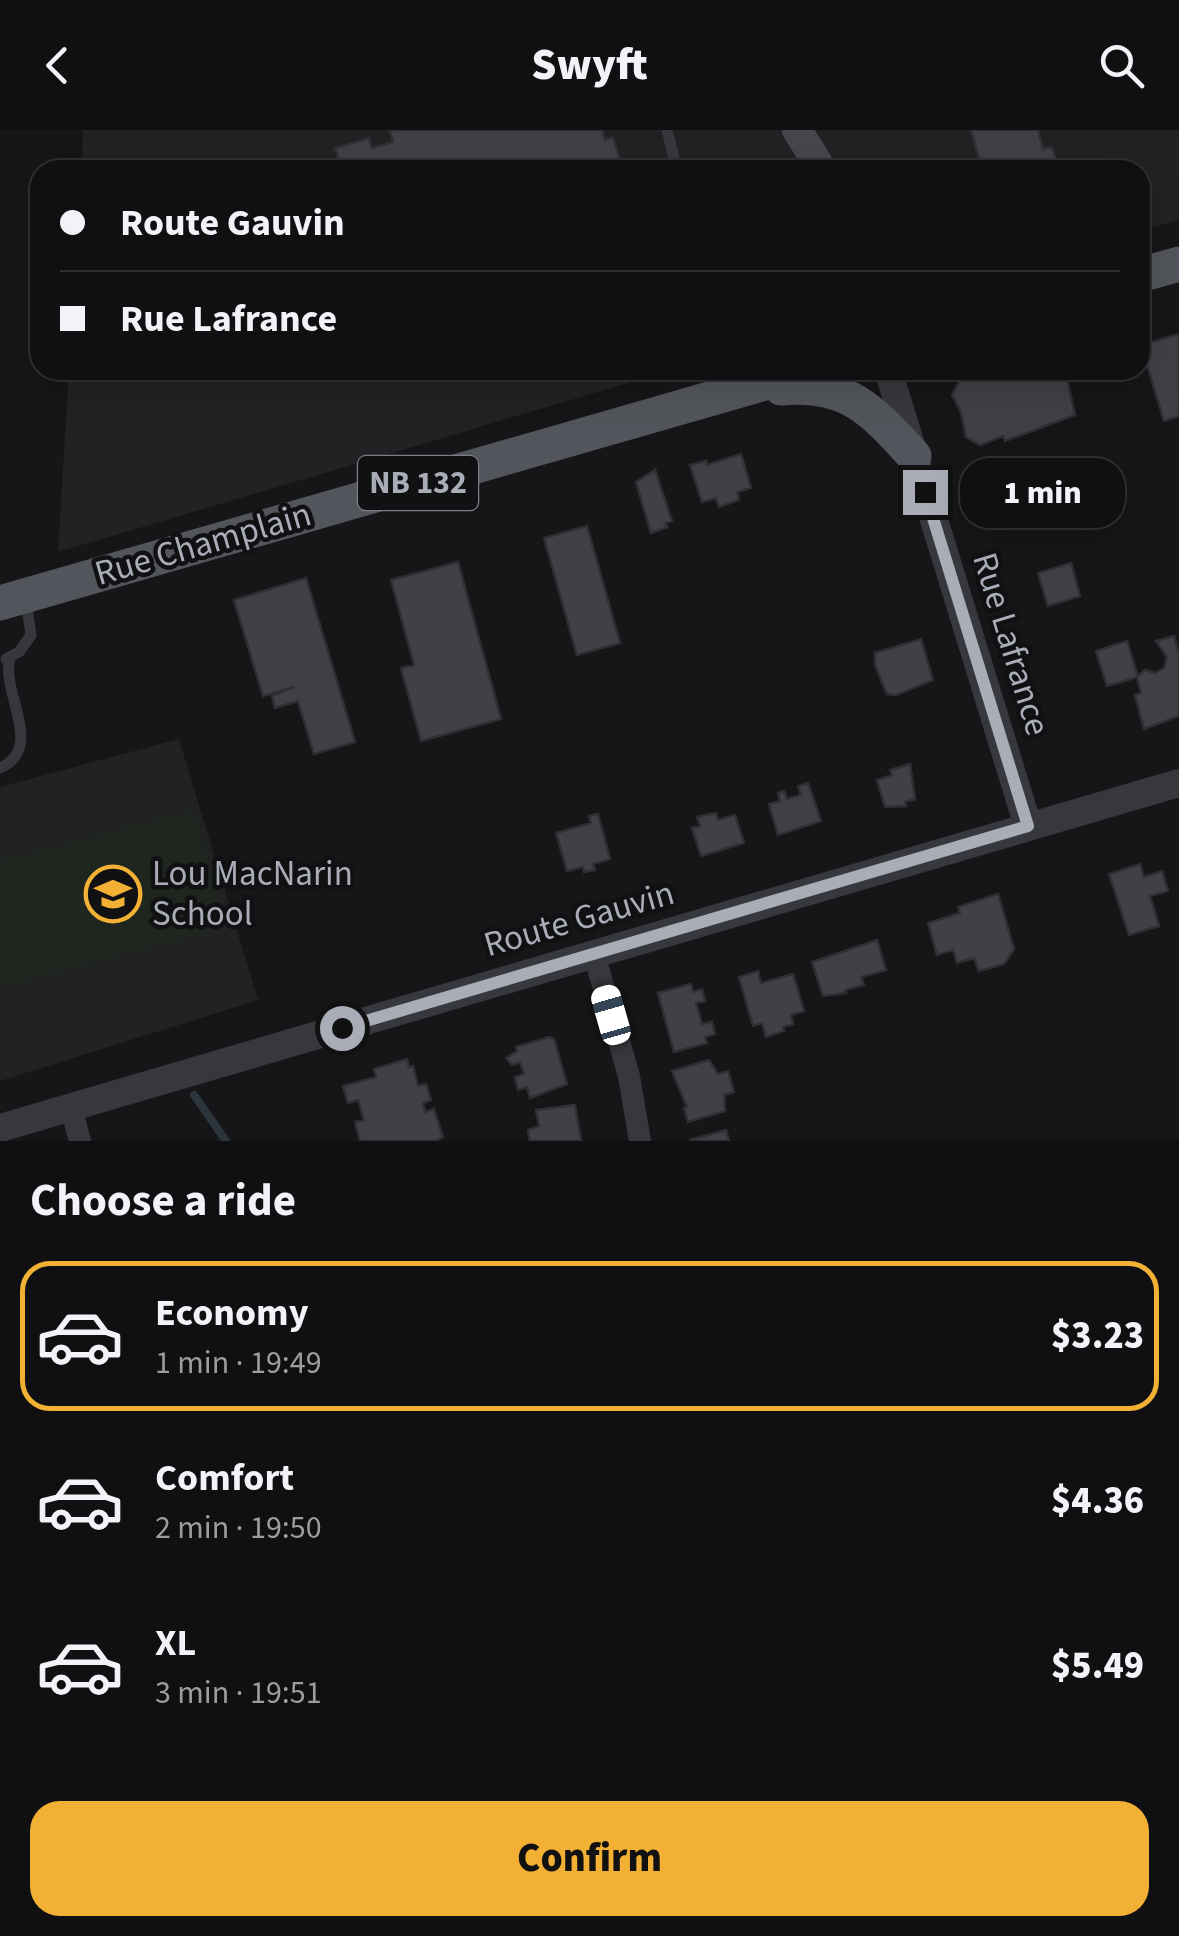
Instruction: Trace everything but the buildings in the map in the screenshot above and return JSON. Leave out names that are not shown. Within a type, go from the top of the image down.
[{"type":"main road","points":[[796,130],[816,160]]},
{"type":"main road","points":[[1150,272],[1179,264]]},
{"type":"main road","points":[[745,381],[832,390],[874,412],[914,456]]},
{"type":"main road","name":"Rue Champlain","points":[[12,599],[745,381]]},
{"type":"street","name":"Rue Lafrance","points":[[891,380],[1028,826]]},
{"type":"street","name":"Route Gauvin","points":[[0,1128],[1179,783]]},
{"type":"street","points":[[594,954],[629,1076],[640,1141]]},
{"type":"street","points":[[70,1107],[80,1141]]},
{"type":"lane","points":[[667,130],[674,160]]},
{"type":"lane","points":[[0,768],[14,759],[19,748],[2,680],[5,660],[26,644],[30,635],[12,599]]},
{"type":"shaded area","points":[[83,130],[1179,130],[1179,220],[1150,228],[1150,160],[82,160]]},
{"type":"shaded area","points":[[68,380],[638,380],[58,552]]},
{"type":"shaded area","name":"Lou MacNarin School","points":[[179,739],[258,1000],[0,1081],[0,787]]},
{"type":"shaded area","points":[[194,809],[226,928],[0,988],[0,861]]},
{"type":"waterway","points":[[194,1095],[226,1141]]},
{"type":"place","name":"Lou MacNarin School","points":[[113,894]]},
{"type":"route","points":[[342,1028],[1028,826],[925,492]]}]
